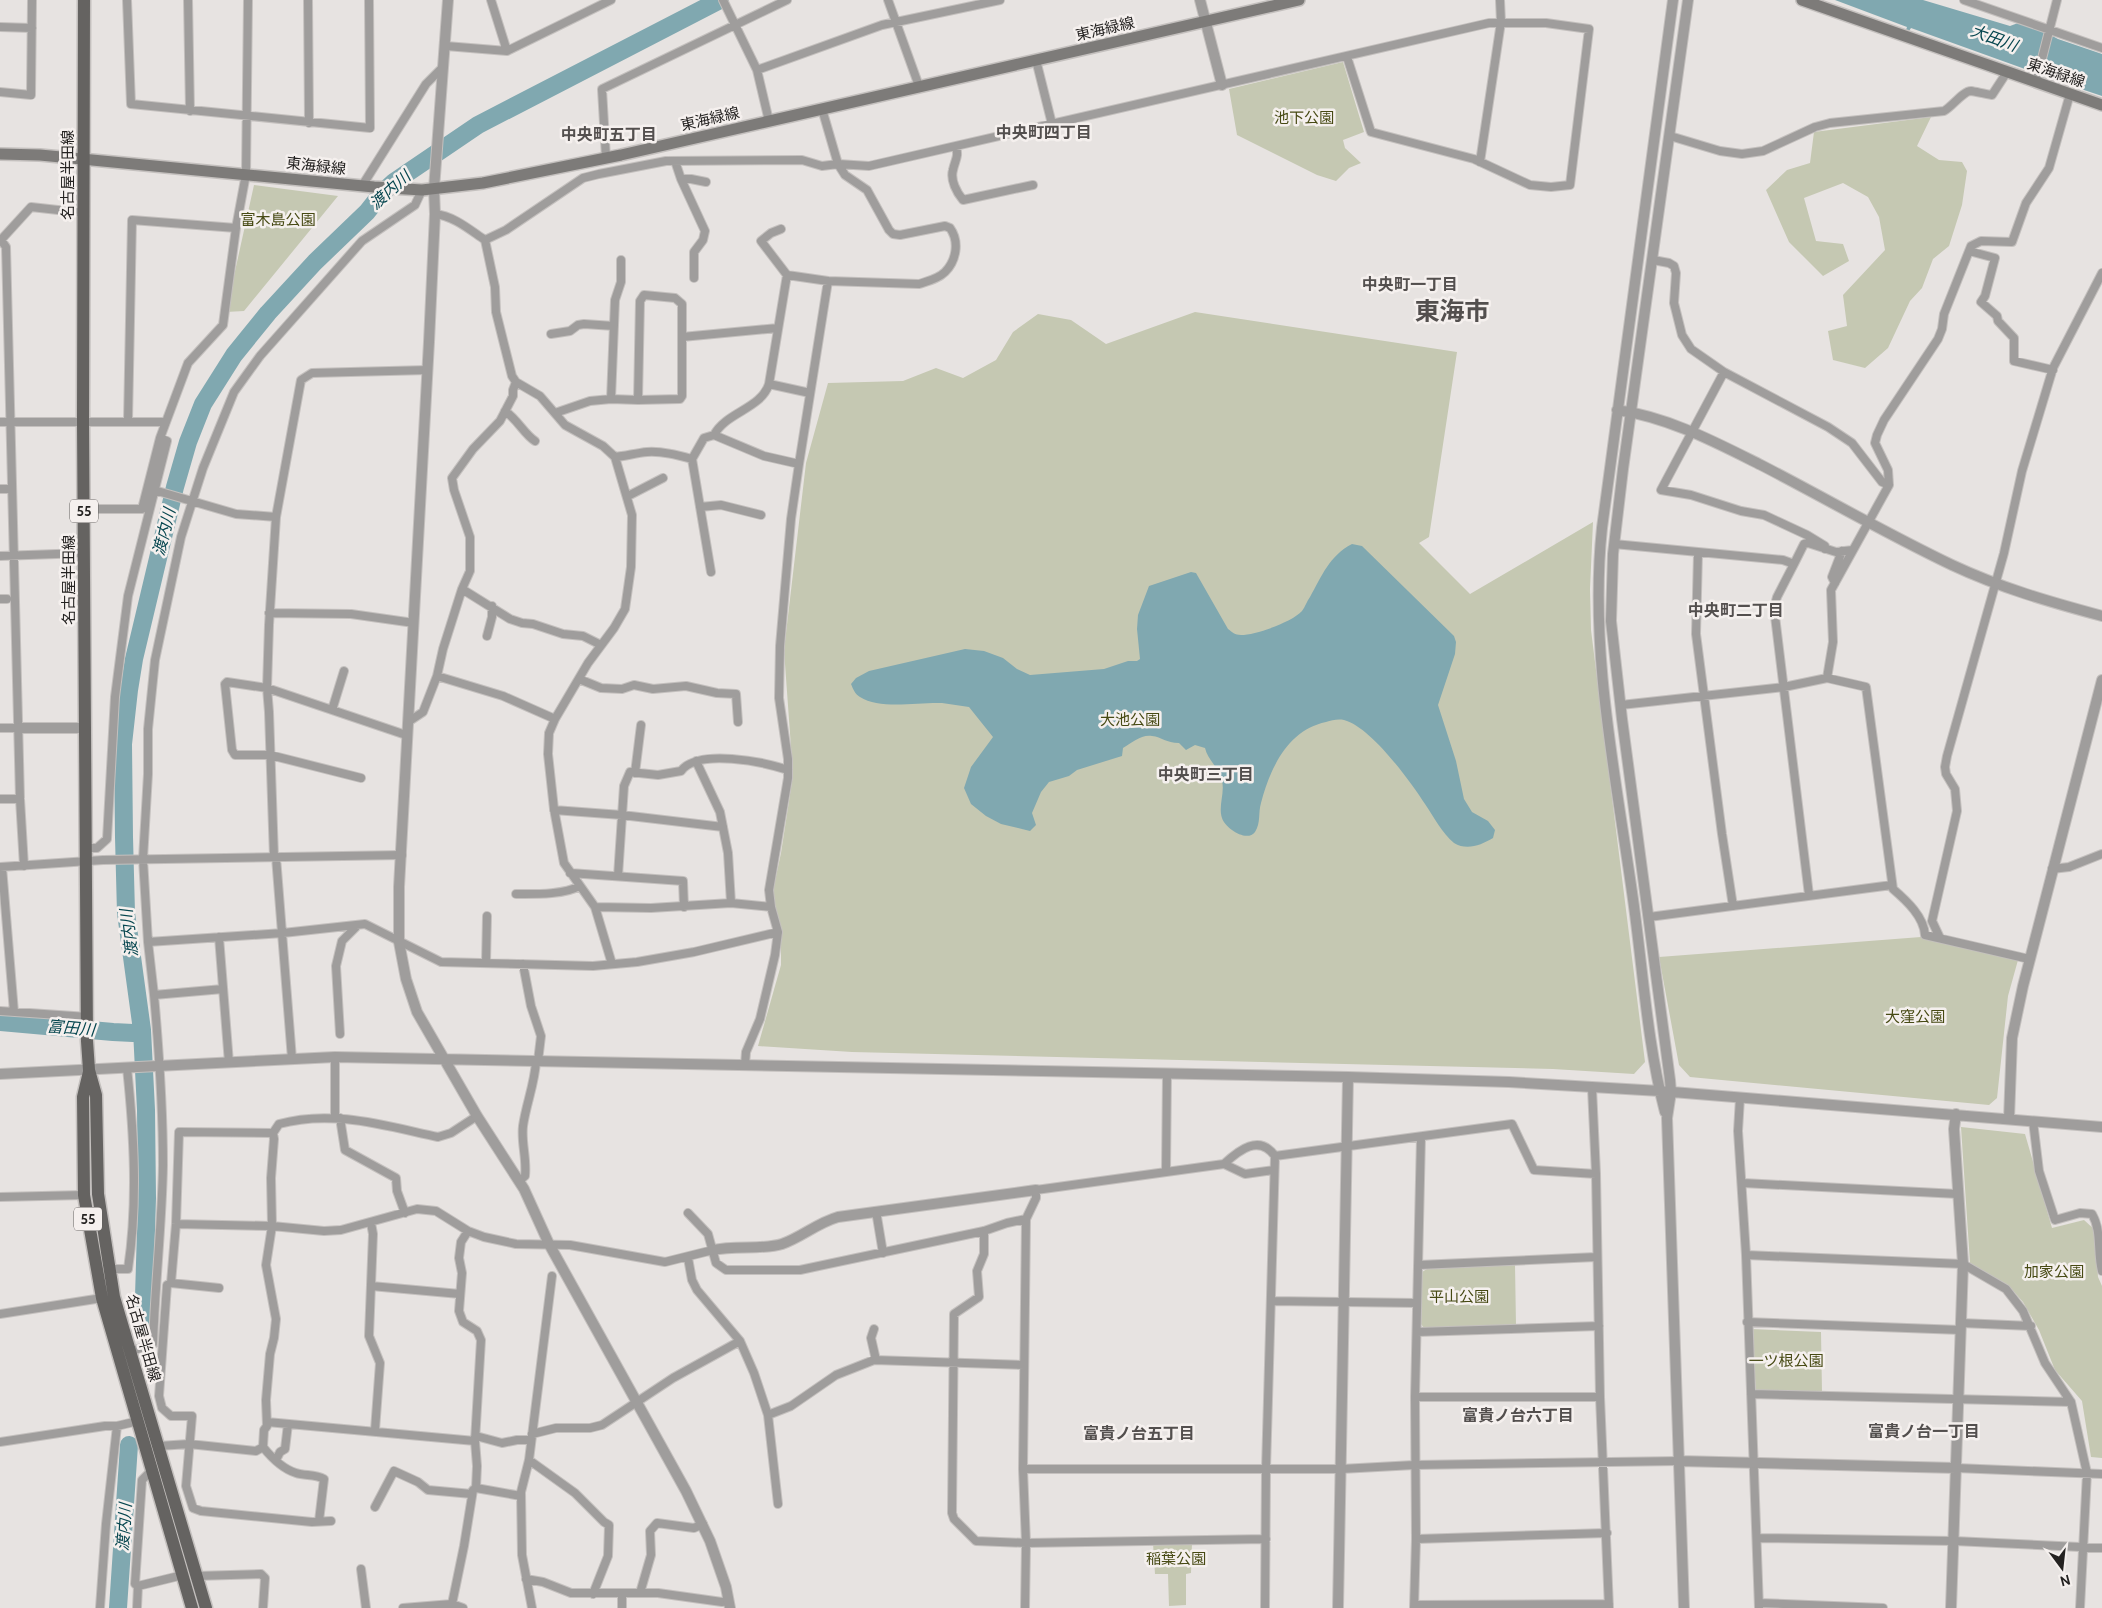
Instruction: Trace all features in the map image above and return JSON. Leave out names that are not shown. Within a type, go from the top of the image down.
[{"type":"main road","name":"名古屋半田線","points":[[84,0],[85,213],[83,421],[87,1041],[89,1070],[96,1095],[98,1194],[114,1297],[206,1608]]},
{"type":"main road","name":"東海緑線","points":[[0,154],[40,155],[368,187],[434,189],[483,183],[606,158],[1298,0]]},
{"type":"main road","name":"東海緑線","points":[[1802,0],[2006,72],[2037,80],[2102,105]]},
{"type":"main road","name":"名古屋半田線","points":[[89,1070],[83,1097],[84,1195],[102,1298],[192,1608]]},
{"type":"street","points":[[0,92],[31,95],[32,0]]},
{"type":"street","points":[[127,0],[131,104],[370,128],[368,0]]},
{"type":"street","points":[[188,0],[190,111]]},
{"type":"street","points":[[84,509],[142,509],[160,438],[188,363],[223,325],[236,228],[246,174],[248,0]]},
{"type":"street","points":[[308,0],[309,123]]},
{"type":"street","points":[[448,0],[434,189],[435,214],[428,370],[406,734],[402,855],[398,905],[399,942],[406,979],[418,1012],[477,1116],[519,1181],[549,1244],[704,1524],[730,1604],[658,1593],[572,1593],[543,1582],[526,1579]]},
{"type":"street","points":[[491,0],[507,51]]},
{"type":"street","points":[[446,46],[507,51],[611,0]]},
{"type":"street","points":[[723,0],[757,70],[769,121]]},
{"type":"street","points":[[606,158],[602,89],[734,22],[787,0]]},
{"type":"street","points":[[888,0],[919,86]]},
{"type":"street","points":[[757,70],[882,25],[1000,0]]},
{"type":"street","points":[[1200,0],[1222,85]]},
{"type":"street","points":[[1480,162],[1502,22],[1500,0]]},
{"type":"street","points":[[1667,1118],[1660,1090],[1607,707],[1600,642],[1600,542],[1673,0]]},
{"type":"street","points":[[1684,1608],[1667,1118],[1671,1092],[1611,621],[1614,544],[1688,0]]},
{"type":"street","points":[[1964,0],[2102,48]]},
{"type":"street","points":[[2037,80],[2057,0]]},
{"type":"street","points":[[485,240],[506,230],[583,178],[647,163],[802,160],[822,166],[838,164],[869,166],[956,147],[1222,85],[1502,22],[1546,23],[1589,28],[1570,185],[1551,187],[1530,185],[1474,159],[1371,132],[1347,57]]},
{"type":"street","points":[[0,27],[32,28]]},
{"type":"street","points":[[1036,60],[1052,124]]},
{"type":"street","points":[[368,187],[426,84],[444,66]]},
{"type":"street","points":[[1670,136],[1720,151],[1742,154],[1763,151],[1830,122],[1944,111],[1952,107],[1964,93],[1970,91],[1992,95],[2006,72]]},
{"type":"street","points":[[1827,678],[1833,642],[1831,590],[1889,486],[1888,470],[1875,443],[1877,435],[1884,420],[1938,339],[1944,314],[1971,246],[1981,241],[2012,242],[2026,203],[2049,168],[2070,94]]},
{"type":"street","points":[[780,229],[761,241],[787,275],[828,281],[919,284],[933,280],[945,272],[955,257],[956,241],[950,228],[945,226],[900,235],[894,234],[889,230],[866,190],[845,175],[838,164],[822,109]]},
{"type":"street","points":[[956,147],[958,156],[952,172],[956,190],[964,200],[1033,185]]},
{"type":"street","points":[[675,161],[681,179],[705,231],[703,240],[693,255],[694,278]]},
{"type":"street","points":[[681,179],[706,182]]},
{"type":"street","points":[[129,1352],[153,1344],[163,1167],[160,1066],[148,942],[143,859],[148,774],[148,729],[155,660],[189,501],[230,400],[260,356],[362,241],[415,205],[422,190]]},
{"type":"street","points":[[24,866],[20,799],[20,728],[6,247],[1,240],[31,208],[85,213]]},
{"type":"street","points":[[435,214],[444,215],[458,222],[485,240],[495,287],[496,312],[512,376],[516,382],[540,396],[565,425],[603,446],[615,457],[623,486],[628,496],[632,523],[631,567],[627,605],[555,719],[549,733],[548,754],[554,810],[564,863],[578,886],[595,907],[612,964]]},
{"type":"street","points":[[128,421],[132,220],[236,228]]},
{"type":"street","points":[[1969,251],[1995,258],[1985,296],[1981,302],[1997,316],[1998,321],[2014,338],[2014,361],[2052,370]]},
{"type":"street","points":[[611,399],[614,300],[620,282],[622,260]]},
{"type":"street","points":[[1653,260],[1669,263],[1674,266],[1676,273],[1674,304],[1682,334],[1691,349],[1724,372],[1828,427],[1852,443],[1882,482],[1889,486]]},
{"type":"street","points":[[1940,938],[1932,921],[1957,811],[1955,789],[1946,774],[1945,766],[1994,584],[2004,554],[2022,471],[2052,370],[2102,273]]},
{"type":"street","points":[[714,435],[718,427],[725,421],[760,399],[767,391],[787,275]]},
{"type":"street","points":[[745,1065],[746,1052],[760,1019],[775,955],[778,932],[771,907],[769,890],[785,806],[788,770],[779,698],[780,646],[791,520],[828,281]]},
{"type":"street","points":[[554,413],[590,401],[611,399],[638,400],[680,398],[682,396],[682,304],[675,298],[644,295],[640,301],[638,400]]},
{"type":"street","points":[[551,334],[570,331],[578,325],[584,324],[614,326]]},
{"type":"street","points":[[682,337],[778,328]]},
{"type":"street","points":[[0,357],[9,357]]},
{"type":"street","points":[[292,1059],[283,933],[275,857],[270,712],[267,688],[269,613],[276,517],[301,380],[312,373],[428,370]]},
{"type":"street","points":[[1724,372],[1661,490],[1691,495],[1741,511],[1764,515],[1808,535],[1825,546],[1825,549]]},
{"type":"street","points":[[408,722],[424,712],[437,676],[443,648],[462,589],[470,571],[470,537],[454,490],[452,478],[477,444],[500,421],[513,396],[516,382]]},
{"type":"street","points":[[769,384],[810,393]]},
{"type":"street","points":[[1617,410],[1631,412],[1691,432],[1994,584],[2025,595],[2102,616]]},
{"type":"street","points":[[505,411],[515,418],[530,438],[535,441]]},
{"type":"street","points":[[0,422],[166,422]]},
{"type":"street","points":[[711,572],[692,459],[704,438],[714,435],[764,456],[799,464]]},
{"type":"street","points":[[86,848],[97,848],[107,839],[119,659],[128,596],[167,441],[160,438]]},
{"type":"street","points":[[615,457],[632,456],[647,452],[670,453],[692,459]]},
{"type":"street","points":[[628,496],[663,478]]},
{"type":"street","points":[[0,489],[12,489]]},
{"type":"street","points":[[154,490],[236,514],[276,517]]},
{"type":"street","points":[[700,507],[721,505],[761,515]]},
{"type":"street","points":[[1810,895],[1774,608],[1777,597],[1804,544],[1808,543],[1836,552],[1853,550]]},
{"type":"street","points":[[1614,544],[1783,560],[1794,564]]},
{"type":"street","points":[[1835,583],[1832,577],[1842,551]]},
{"type":"street","points":[[0,556],[85,553]]},
{"type":"street","points":[[1698,553],[1696,634],[1733,906]]},
{"type":"street","points":[[462,589],[510,618],[522,623],[533,624],[563,634],[582,636],[601,645]]},
{"type":"street","points":[[487,636],[492,617],[492,606]]},
{"type":"street","points":[[269,613],[351,614],[414,623]]},
{"type":"street","points":[[332,710],[344,671]]},
{"type":"street","points":[[437,676],[503,696],[555,719]]},
{"type":"street","points":[[1621,705],[1784,687],[1827,678],[1866,687],[1893,889],[1909,903],[1925,928],[1925,935],[2030,960]]},
{"type":"street","points":[[579,679],[600,688],[622,689],[634,685],[653,689],[686,686],[717,693],[736,694],[738,722]]},
{"type":"street","points":[[2009,1119],[2012,1038],[2052,870],[2102,680]]},
{"type":"street","points":[[361,778],[270,755],[235,755],[232,750],[225,684],[227,682],[267,688],[406,734]]},
{"type":"street","points":[[635,773],[641,725]]},
{"type":"street","points":[[0,728],[86,728]]},
{"type":"street","points":[[618,876],[624,786],[630,772],[658,775],[681,771],[686,764],[696,761],[736,758],[774,765],[788,770]]},
{"type":"street","points":[[696,761],[720,812],[724,827],[728,853],[731,903]]},
{"type":"street","points":[[0,799],[20,799]]},
{"type":"street","points":[[554,810],[622,815],[724,827]]},
{"type":"street","points":[[2052,870],[2102,854]]},
{"type":"street","points":[[14,1012],[1,867],[103,860],[402,855]]},
{"type":"street","points":[[570,873],[683,881],[684,907]]},
{"type":"street","points":[[1649,917],[1892,885]]},
{"type":"street","points":[[516,894],[540,894],[574,889],[578,886]]},
{"type":"street","points":[[595,907],[651,908],[731,903],[771,907]]},
{"type":"street","points":[[486,963],[487,916]]},
{"type":"street","points":[[340,1034],[336,966],[342,940],[358,925]]},
{"type":"street","points":[[148,942],[370,925],[399,942],[442,962],[592,966],[637,962],[676,953],[694,952],[778,932]]},
{"type":"street","points":[[219,937],[229,1062]]},
{"type":"street","points":[[519,1181],[525,1176],[526,1163],[522,1142],[523,1126],[536,1070],[541,1036],[531,1006],[523,964]]},
{"type":"street","points":[[154,994],[223,989]]},
{"type":"street","points":[[0,1011],[88,1019]]},
{"type":"street","points":[[335,1058],[338,1118],[345,1150],[396,1178],[397,1191],[405,1213]]},
{"type":"street","points":[[0,1074],[292,1059],[444,1058],[1348,1077],[1508,1082],[1592,1088],[1660,1090],[2102,1127]]},
{"type":"street","points":[[109,1269],[128,1269],[130,1252],[134,1162],[130,1068]]},
{"type":"street","points":[[1166,1172],[1167,1073]]},
{"type":"street","points":[[1338,1608],[1348,1077]]},
{"type":"street","points":[[1421,1136],[1415,1397],[1416,1539],[1414,1607],[1609,1606],[1600,1397],[1596,1174],[1592,1088]]},
{"type":"street","points":[[1740,1098],[1738,1131],[1746,1255],[1759,1605],[1883,1608]]},
{"type":"street","points":[[1951,1608],[1963,1264],[1954,1130],[1956,1114]]},
{"type":"street","points":[[263,1448],[264,1430],[267,1422],[266,1400],[270,1354],[276,1319],[266,1265],[272,1226],[273,1133],[279,1124],[293,1120],[338,1118],[438,1137],[451,1133],[477,1116]]},
{"type":"street","points":[[2033,1122],[2039,1171],[2055,1220],[2080,1213],[2092,1214],[2098,1222],[2101,1234],[2100,1258],[2102,1271]]},
{"type":"street","points":[[1275,1156],[1512,1124],[1534,1170],[1596,1174]]},
{"type":"street","points":[[273,1133],[180,1132],[176,1224],[171,1283],[168,1285],[159,1396],[162,1408],[171,1416],[192,1416],[186,1486],[191,1504],[196,1510],[331,1521]]},
{"type":"street","points":[[1224,1164],[1241,1148],[1262,1146],[1270,1149],[1275,1156],[1266,1470],[1265,1608]]},
{"type":"street","points":[[176,1224],[272,1226],[324,1231],[340,1230],[417,1210],[436,1211],[468,1232],[516,1244],[570,1245],[658,1262],[673,1262],[728,1247],[782,1244],[827,1220],[876,1211],[1224,1164],[1245,1174],[1274,1170]]},
{"type":"street","points":[[1742,1183],[1958,1194]]},
{"type":"street","points":[[1025,1608],[1026,1543],[1023,1469],[1026,1219],[1036,1198],[1036,1190]]},
{"type":"street","points":[[0,1197],[84,1195]]},
{"type":"street","points":[[876,1211],[882,1253]]},
{"type":"street","points":[[688,1212],[708,1234],[716,1263],[726,1270],[756,1271],[800,1270],[984,1231],[1026,1219]]},
{"type":"street","points":[[371,1223],[373,1234],[369,1336],[380,1363],[375,1430]]},
{"type":"street","points":[[984,1231],[984,1254],[977,1271],[979,1297],[954,1314],[952,1362],[952,1513],[954,1519],[976,1541],[1026,1543],[1266,1539]]},
{"type":"street","points":[[452,1604],[474,1491],[477,1466],[476,1438],[481,1340],[477,1331],[463,1322],[459,1311],[462,1273],[459,1258],[462,1242],[468,1232]]},
{"type":"street","points":[[1746,1255],[1963,1264],[2006,1289],[2023,1311],[2031,1326],[2045,1363],[2071,1402],[2087,1473],[2080,1608]]},
{"type":"street","points":[[1418,1266],[1596,1257]]},
{"type":"street","points":[[688,1258],[692,1280],[697,1290],[740,1341],[754,1373],[768,1415],[778,1504]]},
{"type":"street","points":[[532,1608],[522,1556],[521,1496],[529,1460],[552,1276]]},
{"type":"street","points":[[171,1283],[219,1288]]},
{"type":"street","points":[[371,1286],[460,1294]]},
{"type":"street","points":[[0,1314],[102,1298]]},
{"type":"street","points":[[1271,1301],[1417,1303]]},
{"type":"street","points":[[1747,1322],[2031,1326]]},
{"type":"street","points":[[1417,1332],[1599,1326]]},
{"type":"street","points":[[874,1330],[871,1338],[876,1360]]},
{"type":"street","points":[[267,1422],[444,1436],[451,1440],[476,1438],[502,1443],[532,1437],[556,1428],[596,1427],[637,1403],[673,1378],[740,1341]]},
{"type":"street","points":[[768,1415],[791,1406],[836,1375],[876,1360],[1024,1365]]},
{"type":"street","points":[[1751,1394],[2071,1402]]},
{"type":"street","points":[[1415,1397],[1600,1397]]},
{"type":"street","points":[[0,1442],[105,1426],[117,1426],[138,1421]]},
{"type":"street","points":[[276,1460],[280,1452],[285,1449],[288,1424]]},
{"type":"street","points":[[100,1608],[106,1524],[117,1426]]},
{"type":"street","points":[[159,1446],[189,1444],[256,1451],[263,1448]]},
{"type":"street","points":[[263,1448],[276,1460],[296,1473],[318,1476],[324,1479],[320,1521]]},
{"type":"street","points":[[529,1460],[575,1493],[609,1525],[608,1556],[593,1594]]},
{"type":"street","points":[[1023,1469],[1266,1470],[1341,1469],[1414,1465],[1679,1461],[1956,1468],[2102,1474]]},
{"type":"street","points":[[137,1608],[138,1586],[135,1584],[142,1480],[152,1470]]},
{"type":"street","points":[[375,1508],[394,1472],[418,1482],[428,1490],[474,1491],[521,1496]]},
{"type":"street","points":[[640,1594],[651,1555],[650,1531],[657,1523],[694,1528],[704,1524]]},
{"type":"street","points":[[1416,1539],[1607,1533]]},
{"type":"street","points":[[1757,1538],[1954,1541],[2102,1548]]},
{"type":"street","points":[[361,1569],[366,1608]]},
{"type":"street","points":[[196,1576],[261,1574],[265,1578],[263,1608]]},
{"type":"street","points":[[138,1586],[183,1575]]},
{"type":"street","points":[[622,1594],[622,1608]]},
{"type":"street","points":[[403,1608],[452,1604],[464,1608]]},
{"type":"green space","name":"池下公園","points":[[1343,62],[1364,132],[1343,140],[1345,148],[1361,163],[1349,168],[1336,181],[1317,175],[1237,135],[1229,89]]},
{"type":"green space","points":[[1931,117],[1917,146],[1939,160],[1962,162],[1967,171],[1962,205],[1949,246],[1933,259],[1922,288],[1910,301],[1888,348],[1865,368],[1833,360],[1828,331],[1847,326],[1843,295],[1885,250],[1879,217],[1868,197],[1843,183],[1804,198],[1816,241],[1843,244],[1849,261],[1823,276],[1789,242],[1766,190],[1787,170],[1810,163],[1814,132]]},
{"type":"green space","name":"富木島公園","points":[[254,185],[338,196],[244,311],[226,312]]},
{"type":"green space","name":"大池公園","points":[[1195,312],[1457,352],[1429,537],[1419,543],[1470,594],[1593,522],[1590,589],[1591,630],[1645,1062],[1634,1074],[1553,1069],[852,1052],[758,1046],[781,965],[781,937],[772,895],[781,853],[793,775],[784,650],[806,463],[828,383],[903,381],[936,368],[963,378],[996,360],[1013,332],[1038,314],[1071,320],[1106,344]]},
{"type":"green space","name":"大窪公園","points":[[1921,937],[2018,960],[2008,996],[1997,1098],[1989,1105],[1690,1077],[1679,1065],[1659,957]]},
{"type":"green space","name":"加家公園","points":[[1961,1127],[2025,1134],[2052,1228],[2084,1220],[2095,1230],[2098,1277],[2102,1286],[2102,1458],[2091,1457],[2082,1401],[2055,1370],[2039,1330],[2023,1302],[2008,1285],[1970,1263]]},
{"type":"green space","name":"平山公園","points":[[1515,1265],[1516,1325],[1424,1328],[1421,1324],[1422,1272],[1427,1269]]},
{"type":"green space","name":"一ツ根公園","points":[[1751,1329],[1821,1332],[1822,1392],[1756,1391]]},
{"type":"green space","name":"稲葉公園","points":[[1153,1543],[1192,1543],[1191,1573],[1186,1574],[1186,1605],[1169,1606],[1168,1574],[1155,1574]]},
{"type":"water","name":"大田川","points":[[1835,0],[1923,0],[2010,26],[2018,23],[2037,28],[2058,39],[2102,54],[2102,96],[2072,86],[2071,88],[2069,85],[1911,28],[1909,31],[1906,30],[1907,27]]},
{"type":"water","points":[[1352,544],[1362,546],[1454,636],[1456,642],[1455,654],[1438,705],[1456,761],[1464,799],[1472,812],[1488,821],[1495,830],[1493,838],[1484,843],[1464,847],[1454,843],[1442,830],[1389,756],[1366,733],[1344,720],[1330,721],[1313,726],[1291,742],[1283,752],[1270,777],[1261,803],[1258,825],[1255,832],[1251,835],[1247,836],[1237,833],[1224,822],[1221,813],[1222,781],[1205,748],[1195,745],[1186,750],[1179,743],[1148,736],[1137,739],[1123,748],[1122,756],[1077,770],[1069,776],[1049,782],[1041,792],[1032,813],[1036,825],[1030,831],[1001,824],[986,816],[971,804],[964,788],[971,767],[993,737],[969,707],[942,703],[878,703],[858,696],[851,684],[856,678],[869,671],[965,649],[984,651],[1003,658],[1017,669],[1030,675],[1104,669],[1128,661],[1137,661],[1140,659],[1137,629],[1138,615],[1149,586],[1191,572],[1196,573],[1228,629],[1239,635],[1255,633],[1282,623],[1302,611],[1322,574],[1337,554]]},
{"type":"waterway","name":"渡内川","points":[[143,1329],[147,1198],[146,1110],[142,1030],[126,913],[123,744],[134,659],[175,487],[188,442],[203,404],[234,355],[268,313],[394,182],[478,125],[720,0]]},
{"type":"waterway","name":"富田川","points":[[0,1022],[113,1032],[133,1033],[142,1030]]},
{"type":"waterway","name":"渡内川","points":[[118,1608],[129,1445]]},
{"type":"district","name":"中央町四丁目","points":[[1044,132]]},
{"type":"district","name":"中央町五丁目","points":[[609,134]]},
{"type":"district","name":"中央町一丁目","points":[[1410,284]]},
{"type":"district","name":"東海市","points":[[1452,311]]},
{"type":"district","name":"中央町二丁目","points":[[1736,610]]},
{"type":"district","name":"中央町三丁目","points":[[1206,774]]},
{"type":"district","name":"富貴ノ台六丁目","points":[[1518,1415]]},
{"type":"district","name":"富貴ノ台一丁目","points":[[1924,1431]]},
{"type":"district","name":"富貴ノ台五丁目","points":[[1139,1433]]}]
